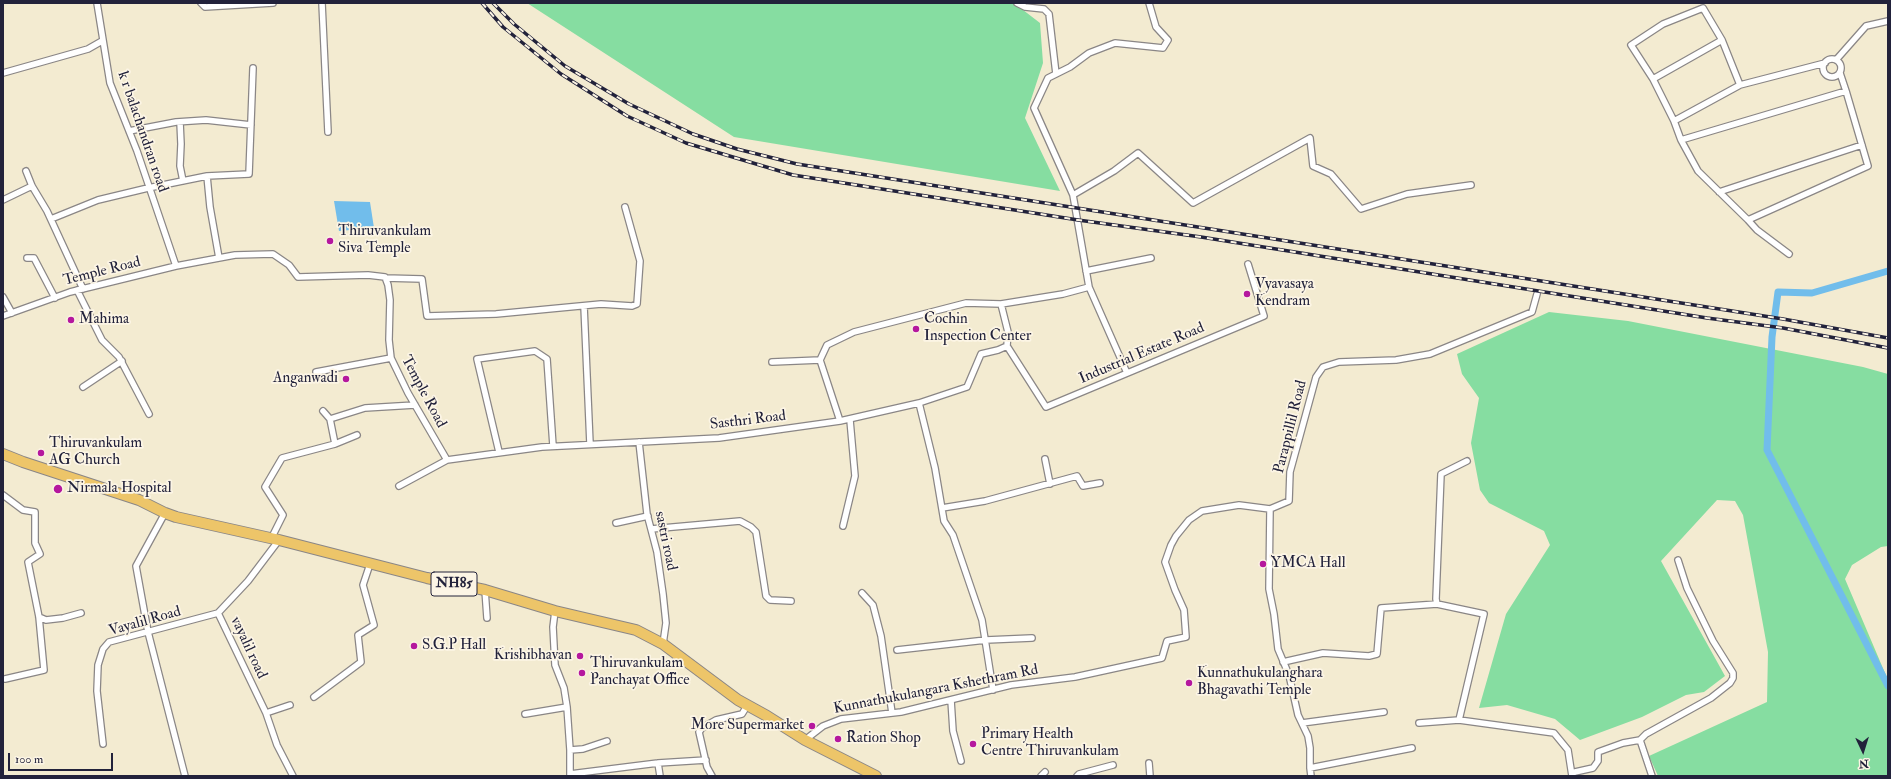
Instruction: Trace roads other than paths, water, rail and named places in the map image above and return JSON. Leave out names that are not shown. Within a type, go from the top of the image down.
[{"type":"highway","name":"NH85","points":[[3,454],[139,500],[165,513],[370,564],[485,590],[555,610],[636,630],[663,644],[728,694],[747,706],[767,716],[805,740],[876,776]]},
{"type":"street","name":"k r balachandran road","points":[[97,3],[102,41],[110,82],[129,131],[176,266]]},
{"type":"street","points":[[201,3],[206,7],[274,3]]},
{"type":"street","points":[[322,3],[328,132]]},
{"type":"street","points":[[1017,3],[1026,7],[1044,9],[1049,14],[1056,74]]},
{"type":"street","points":[[1127,373],[1089,287],[1073,195],[1034,108],[1048,78],[1070,67],[1089,53],[1115,43],[1163,48],[1168,40],[1156,27],[1149,3]]},
{"type":"street","points":[[1740,85],[1722,40],[1703,8],[1663,24],[1631,45],[1652,79],[1674,121],[1681,140],[1698,171],[1757,230],[1789,254]]},
{"type":"street","points":[[1674,121],[1740,85],[1825,63],[1829,60],[1836,60],[1866,26],[1888,20]]},
{"type":"street","points":[[1652,79],[1722,40]]},
{"type":"street","points":[[3,73],[88,49],[102,41]]},
{"type":"street","points":[[1748,220],[1868,166],[1840,73],[1841,66],[1836,60]]},
{"type":"street","points":[[1825,63],[1824,71],[1827,75],[1835,77],[1840,73]]},
{"type":"street","points":[[51,220],[98,200],[148,188],[207,176],[249,174],[253,68]]},
{"type":"street","points":[[1681,140],[1846,91]]},
{"type":"street","points":[[129,131],[180,122],[206,120],[251,125]]},
{"type":"street","points":[[180,122],[180,166],[183,181]]},
{"type":"street","points":[[1073,195],[1114,171],[1138,153],[1193,203],[1310,138],[1313,166],[1331,174],[1361,209],[1407,194],[1471,185]]},
{"type":"street","points":[[1719,192],[1862,145]]},
{"type":"street","points":[[26,171],[32,186],[51,220],[102,340],[119,356],[149,414]]},
{"type":"street","points":[[207,176],[210,207],[219,258]]},
{"type":"street","points":[[3,200],[32,186]]},
{"type":"street","points":[[385,278],[422,279],[427,316],[496,314],[601,304],[632,306],[637,304],[640,261],[625,207]]},
{"type":"street","name":"Temple Road","points":[[3,316],[80,290],[176,266],[235,255],[273,254],[289,264],[298,277],[368,275],[385,277],[390,300],[389,340],[391,358],[447,460]]},
{"type":"street","points":[[27,258],[34,258],[55,298]]},
{"type":"street","points":[[1086,271],[1151,258]]},
{"type":"street","name":"Industrial Estate Road","points":[[1007,346],[1046,407],[1264,316],[1248,264]]},
{"type":"street","points":[[840,421],[820,360],[827,345],[854,332],[966,303],[1002,304],[1063,294],[1089,287]]},
{"type":"street","name":"Parappillil Road","points":[[1270,509],[1289,502],[1290,472],[1316,377],[1322,367],[1339,362],[1396,360],[1430,354],[1532,312],[1537,294]]},
{"type":"street","points":[[3,297],[12,313]]},
{"type":"street","points":[[1002,304],[1008,332],[1007,346]]},
{"type":"street","points":[[584,306],[590,444]]},
{"type":"street","name":"Sasthri Road","points":[[638,442],[719,438],[850,420],[919,403],[967,387],[981,354],[1007,346]]},
{"type":"street","points":[[499,452],[477,360],[535,351],[547,359],[553,446]]},
{"type":"street","points":[[316,372],[391,358]]},
{"type":"street","points":[[772,362],[820,360]]},
{"type":"street","points":[[83,387],[122,361]]},
{"type":"street","points":[[919,403],[935,468],[944,521],[953,535],[975,595],[986,640],[994,690]]},
{"type":"street","points":[[330,419],[365,408],[416,405]]},
{"type":"street","points":[[323,411],[330,419],[335,444],[357,435]]},
{"type":"street","points":[[843,526],[855,476],[850,420]]},
{"type":"street","points":[[398,486],[447,460],[553,446],[638,442]]},
{"type":"street","name":"sastri road","points":[[638,442],[648,516],[658,552],[666,623],[663,644]]},
{"type":"street","name":"vayalil road","points":[[292,776],[277,745],[266,713],[218,613],[248,581],[275,540],[283,515],[265,487],[282,458],[335,444]]},
{"type":"street","points":[[1045,459],[1050,484]]},
{"type":"street","points":[[1437,604],[1441,474],[1467,461]]},
{"type":"street","points":[[942,508],[985,501],[1077,476],[1083,486],[1100,483]]},
{"type":"street","points":[[3,495],[23,510],[35,512],[35,543],[40,554],[28,562],[39,617],[44,670],[5,678]]},
{"type":"street","name":"Kunnathukulangara Kshethram Rd","points":[[805,740],[823,726],[841,719],[892,713],[1011,685],[1075,677],[1162,658],[1167,641],[1186,637],[1184,610],[1165,562],[1176,536],[1189,520],[1202,511],[1239,505],[1270,509]]},
{"type":"street","points":[[1270,509],[1269,588],[1278,649],[1289,675],[1298,715],[1308,736],[1311,776]]},
{"type":"street","points":[[165,513],[136,566],[148,632],[185,776]]},
{"type":"street","points":[[616,523],[648,516]]},
{"type":"street","points":[[651,529],[740,521],[751,527],[756,532],[766,596],[770,600],[791,601]]},
{"type":"street","points":[[1420,723],[1459,720],[1554,733],[1568,750],[1572,775],[1575,772],[1593,768],[1598,761],[1598,752],[1623,743],[1640,740],[1646,734],[1711,698],[1730,683],[1733,678],[1733,673],[1713,641],[1687,588],[1678,560]]},
{"type":"street","points":[[314,697],[361,662],[358,635],[374,625],[363,585],[370,564]]},
{"type":"street","points":[[485,590],[487,618]]},
{"type":"street","points":[[862,593],[872,605],[881,636],[892,713]]},
{"type":"street","points":[[1283,662],[1323,653],[1377,654],[1381,608],[1437,604],[1484,614],[1459,720]]},
{"type":"street","points":[[555,610],[553,627],[555,665],[564,688],[567,707],[570,775],[658,763],[706,760]]},
{"type":"street","points":[[39,617],[46,620],[63,618],[81,613]]},
{"type":"street","name":"Vayalil Road","points":[[103,744],[98,691],[98,665],[103,649],[109,642],[218,613]]},
{"type":"street","points":[[897,650],[986,640],[1032,638]]},
{"type":"street","points":[[951,700],[954,731],[961,761]]},
{"type":"street","points":[[266,713],[290,705]]},
{"type":"street","points":[[712,776],[708,767],[699,732],[702,728],[716,720],[742,714],[747,706]]},
{"type":"street","points":[[525,714],[567,707]]},
{"type":"street","points":[[1302,723],[1384,712]]},
{"type":"street","points":[[1640,740],[1652,776]]},
{"type":"street","points":[[570,750],[583,749],[607,742]]},
{"type":"street","points":[[1310,768],[1412,748]]},
{"type":"street","points":[[658,763],[660,776]]},
{"type":"street","points":[[1149,763],[1150,776]]},
{"type":"street","points":[[1077,776],[1079,774],[1113,765]]},
{"type":"water","points":[[334,201],[370,202],[374,228],[339,231]]},
{"type":"waterway","points":[[1888,271],[1812,293],[1778,292],[1772,337],[1767,450],[1888,686]]},
{"type":"railway","points":[[482,3],[503,27],[561,74],[627,116],[686,143],[793,175],[1078,220],[1201,237],[1707,318],[1783,328],[1888,348]]},
{"type":"railway","points":[[493,3],[514,24],[565,66],[629,104],[693,134],[737,149],[797,164],[1783,319],[1888,338]]},
{"type":"place","name":"Thiruvankulam Siva Temple","points":[[330,241]]},
{"type":"place","name":"Vyavasaya Kendram","points":[[1247,294]]},
{"type":"place","name":"Mahima","points":[[71,320]]},
{"type":"place","name":"Cochin Inspection Center","points":[[916,329]]},
{"type":"place","name":"Anganwadi","points":[[346,379]]},
{"type":"place","name":"Thiruvankulam AG Church","points":[[41,453]]},
{"type":"place","name":"Nirmala Hospital","points":[[58,489]]},
{"type":"place","name":"YMCA Hall","points":[[1263,564]]},
{"type":"place","name":"S.G.P Hall","points":[[414,646]]},
{"type":"place","name":"Krishibhavan","points":[[580,656]]},
{"type":"place","name":"Thiruvankulam Panchayat Office","points":[[582,673]]},
{"type":"place","name":"Kunnathukulanghara Bhagavathi Temple","points":[[1189,683]]},
{"type":"place","name":"More Supermarket","points":[[812,726]]},
{"type":"place","name":"Ration Shop","points":[[838,739]]},
{"type":"place","name":"Primary Health Centre Thiruvankulam","points":[[973,744]]}]
